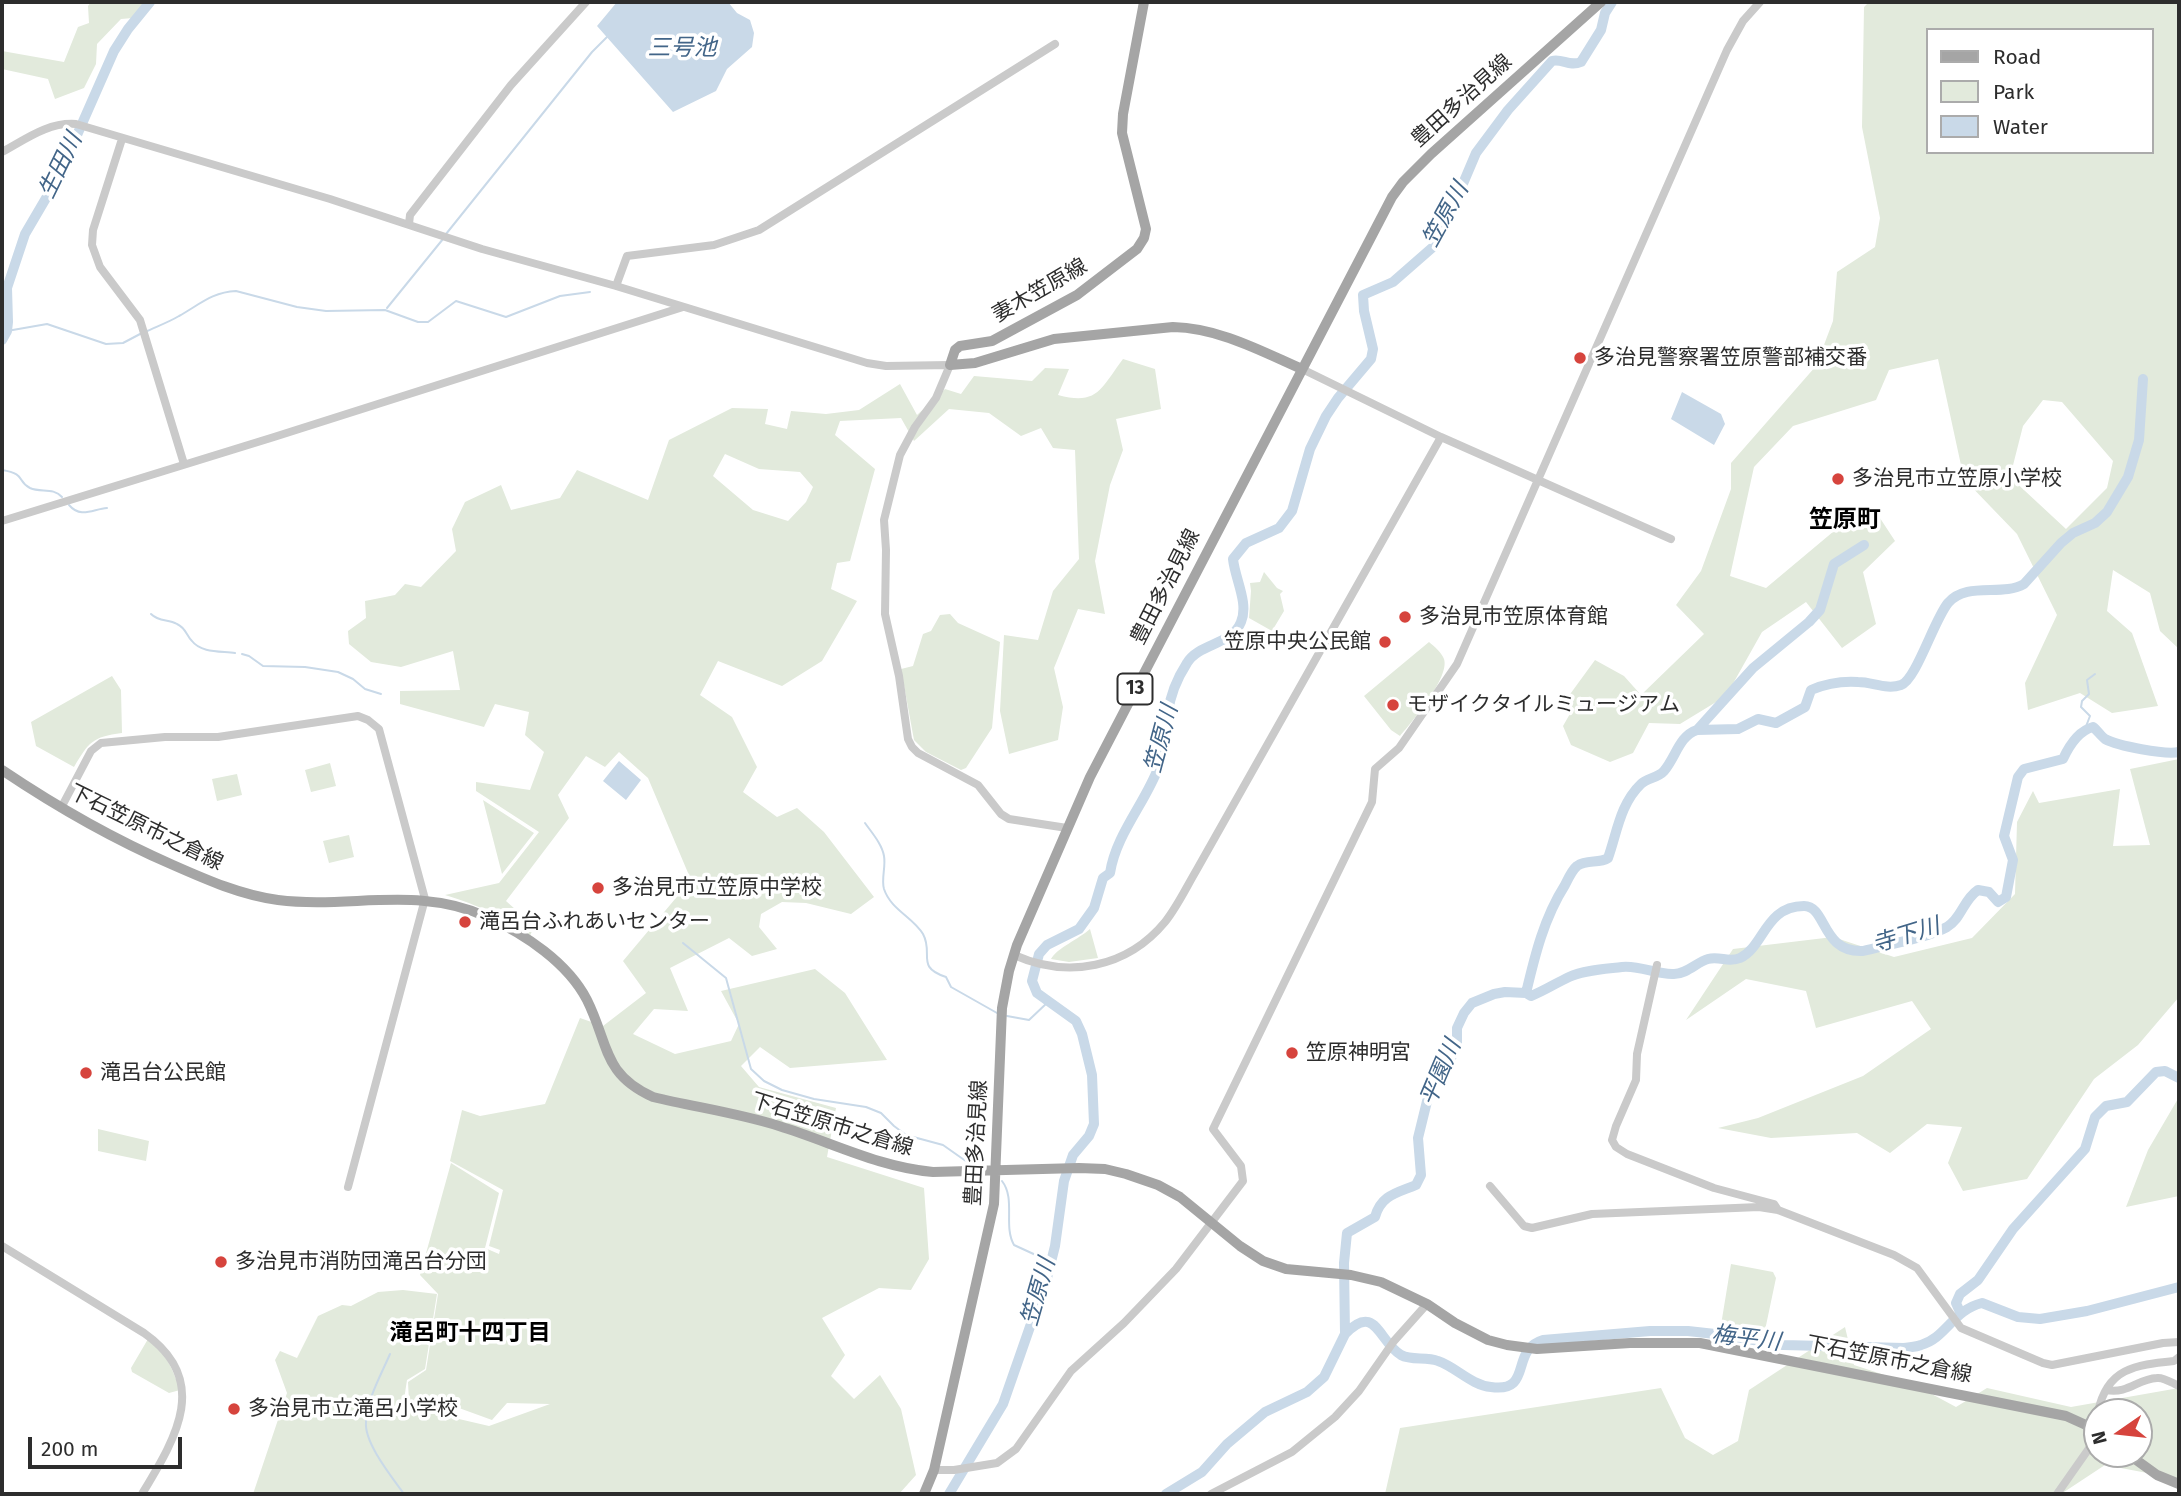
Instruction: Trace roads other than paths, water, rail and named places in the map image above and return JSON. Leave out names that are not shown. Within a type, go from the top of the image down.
[{"type":"main road","name":"妻木笠原線","points":[[1144,2],[1123,114],[1122,133],[1146,229],[1144,238],[1137,249],[1077,295],[992,341],[960,346],[955,350],[950,365],[975,363],[1054,339],[1173,327],[1220,335],[1302,369]]},
{"type":"main road","name":"豊田多治見線","points":[[924,1494],[934,1470],[990,1227],[996,1171],[1002,1008],[1009,971],[1067,828],[1128,703],[1383,212],[1403,182],[1431,153],[1601,2]]},
{"type":"main road","name":"下石笠原市之倉線","points":[[2,770],[61,808],[132,847],[214,884],[247,894],[306,903],[425,899],[453,904],[488,917],[517,933],[561,965],[587,1000],[611,1063],[622,1078],[637,1090],[653,1097],[778,1125],[881,1163],[900,1167],[933,1172],[1105,1169],[1158,1185],[1180,1197],[1252,1254],[1270,1264],[1294,1270],[1351,1275],[1381,1282],[1427,1304],[1455,1323],[1488,1340],[1522,1348],[1676,1341],[1700,1343],[2030,1408],[2066,1416],[2083,1425]]},
{"type":"main road","points":[[2147,1468],[2179,1484]]},
{"type":"street","points":[[409,224],[410,215],[511,85],[586,2]]},
{"type":"street","points":[[934,1470],[954,1471],[997,1463],[1016,1449],[1071,1371],[1171,1275],[1243,1181],[1241,1166],[1213,1129],[1372,802],[1375,769],[1399,748],[1457,664],[1727,50],[1743,21],[1760,2]]},
{"type":"street","points":[[616,286],[627,256],[714,245],[759,230],[1055,44]]},
{"type":"street","points":[[2,152],[42,129],[65,123],[81,126],[271,181],[482,249],[616,286],[867,363],[886,366],[950,365],[936,398],[915,427],[900,455],[884,520],[885,614],[899,676],[908,740],[918,753],[978,785],[1001,814],[1019,821],[1067,828]]},
{"type":"street","points":[[122,139],[93,230],[92,245],[100,267],[140,320],[184,464]]},
{"type":"street","points":[[2,521],[683,307]]},
{"type":"street","points":[[1302,369],[1441,437],[1671,540]]},
{"type":"street","points":[[1014,955],[1047,967],[1082,968],[1120,957],[1146,940],[1171,914],[1441,437]]},
{"type":"street","points":[[61,808],[91,751],[101,743],[166,737],[218,737],[358,716],[379,729],[425,899],[348,1187]]},
{"type":"street","points":[[1657,965],[1637,1054],[1636,1080],[1612,1140],[1619,1150],[1627,1154],[1714,1188],[1774,1204],[1779,1210]]},
{"type":"street","points":[[1490,1186],[1524,1226],[1532,1228],[1592,1214],[1759,1207],[1779,1210],[1894,1255],[1917,1268],[1961,1328],[2043,1363],[2052,1365],[2179,1342]]},
{"type":"street","points":[[2,1246],[144,1333],[172,1359],[182,1387],[181,1417],[175,1435],[142,1494]]},
{"type":"street","points":[[1211,1494],[1292,1452],[1349,1404],[1394,1341],[1427,1304]]},
{"type":"street","points":[[2102,1398],[2111,1380],[2129,1367],[2174,1361],[2179,1357]]},
{"type":"street","points":[[2106,1390],[2126,1390],[2154,1378],[2161,1378],[2179,1386]]},
{"type":"street","points":[[2057,1494],[2083,1453]]},
{"type":"water","name":"三号池","points":[[617,2],[728,2],[737,13],[750,20],[754,33],[752,47],[727,69],[716,91],[673,112],[597,26]]},
{"type":"water","points":[[1682,392],[1721,414],[1725,424],[1714,445],[1671,419]]},
{"type":"water","points":[[619,761],[641,780],[626,800],[603,781]]},
{"type":"waterway","name":"生田川","points":[[2,340],[8,322],[7,288],[25,234],[59,176],[114,51],[150,2]]},
{"type":"waterway","name":"笠原川","points":[[949,1494],[1003,1404],[1047,1278],[1055,1246],[1064,1181],[1073,1155],[1089,1136],[1094,1124],[1092,1075],[1082,1034],[1076,1021],[1037,993],[1032,981],[1039,954],[1047,945],[1079,929],[1094,908],[1103,878],[1110,873],[1118,845],[1159,766],[1171,700],[1181,674],[1192,656],[1223,640],[1237,630],[1241,622],[1243,599],[1233,559],[1246,543],[1279,528],[1292,511],[1310,449],[1326,416],[1371,359],[1373,349],[1363,295],[1393,282],[1433,247],[1476,153],[1508,110],[1552,61],[1573,64],[1581,62],[1601,30],[1605,13],[1612,2]]},
{"type":"waterway","points":[[446,234],[592,52],[607,37]]},
{"type":"waterway","points":[[387,308],[443,239]]},
{"type":"waterway","points":[[147,331],[213,296],[236,291],[297,307],[326,311],[385,310],[418,322],[428,322],[456,301],[506,317],[560,296],[590,292]]},
{"type":"waterway","points":[[7,331],[47,324],[106,344],[123,343],[142,333]]},
{"type":"waterway","points":[[1697,730],[1738,729],[1758,719],[1776,723],[1805,707],[1811,690],[1828,685],[1858,682],[1890,687],[1907,681],[1943,611],[1956,596],[1975,591],[2015,588],[2024,584],[2061,543],[2073,533],[2095,523],[2107,512],[2128,477],[2139,440],[2143,379]]},
{"type":"waterway","points":[[2,470],[15,474],[30,488],[55,492],[62,497]]},
{"type":"waterway","points":[[69,505],[78,512],[107,508]]},
{"type":"waterway","name":"平園川","points":[[1526,993],[1546,924],[1573,870],[1581,864],[1608,858],[1620,819],[1634,792],[1643,782],[1664,771],[1686,737],[1697,730],[1753,668],[1809,622],[1820,610],[1834,564],[1864,545]]},
{"type":"waterway","points":[[151,614],[180,626],[201,648],[235,653]]},
{"type":"waterway","points":[[242,654],[263,666],[305,667],[338,672],[365,689],[381,694]]},
{"type":"waterway","points":[[2085,729],[2090,716],[2081,707],[2082,701],[2089,694],[2087,680],[2095,674]]},
{"type":"waterway","name":"寺下川","points":[[1166,1494],[1202,1472],[1227,1444],[1265,1412],[1307,1392],[1324,1377],[1345,1334],[1344,1263],[1347,1233],[1375,1217],[1386,1199],[1416,1185],[1421,1175],[1418,1138],[1431,1085],[1452,1056],[1457,1044],[1457,1028],[1472,1003],[1505,992],[1526,993],[1531,996],[1569,977],[1595,970],[1629,967],[1674,974],[1708,959],[1740,958],[1748,953],[1781,913],[1804,906],[1817,913],[1832,938],[1849,950],[1863,951],[1929,935],[1952,923],[1978,890],[1989,892],[1998,902],[2006,897],[2013,860],[2004,836],[2018,777],[2024,769],[2063,759],[2078,735],[2093,727],[2105,739],[2120,744],[2153,751],[2179,752]]},
{"type":"waterway","points":[[865,823],[883,852],[883,885],[887,896],[923,934],[931,969],[946,977],[951,987],[997,1013]]},
{"type":"waterway","points":[[683,943],[726,978],[751,1069],[764,1081],[782,1090],[814,1099],[866,1107],[881,1113],[906,1135],[943,1145],[970,1164]]},
{"type":"waterway","points":[[1007,1016],[1029,1020],[1048,1002]]},
{"type":"waterway","points":[[1960,1312],[1956,1303],[1960,1294],[1978,1280],[2013,1229],[2085,1149],[2095,1117],[2106,1106],[2127,1102],[2156,1072],[2165,1071],[2179,1078]]},
{"type":"waterway","points":[[1002,1181],[1008,1196],[1009,1230],[1014,1245],[1051,1262]]},
{"type":"waterway","name":"梅平川","points":[[1345,1334],[1355,1325],[1370,1323],[1401,1355],[1445,1364],[1484,1386],[1504,1387],[1512,1384],[1517,1377],[1527,1352],[1543,1340],[1650,1331],[1688,1331],[1783,1345],[1904,1348],[1930,1341],[1964,1312],[1982,1303],[2018,1317],[2040,1319],[2087,1311],[2179,1287]]},
{"type":"waterway","points":[[390,1354],[375,1387],[366,1422],[369,1440],[404,1494]]},
{"type":"place","name":"多治見警察署笠原警部補交番","points":[[1580,358]]},
{"type":"place","name":"多治見市立笠原小学校","points":[[1838,479]]},
{"type":"place","name":"多治見市笠原体育館","points":[[1405,617]]},
{"type":"place","name":"笠原中央公民館","points":[[1385,642]]},
{"type":"place","name":"モザイクタイルミュージアム","points":[[1393,705]]},
{"type":"place","name":"多治見市立笠原中学校","points":[[598,888]]},
{"type":"place","name":"滝呂台ふれあいセンター","points":[[465,922]]},
{"type":"place","name":"笠原神明宮","points":[[1292,1053]]},
{"type":"place","name":"滝呂台公民館","points":[[86,1073]]},
{"type":"place","name":"多治見市消防団滝呂台分団","points":[[221,1262]]},
{"type":"place","name":"多治見市立滝呂小学校","points":[[234,1409]]},
{"type":"district","name":"笠原町","points":[[1845,520]]},
{"type":"district","name":"滝呂町十四丁目","points":[[470,1334]]}]
